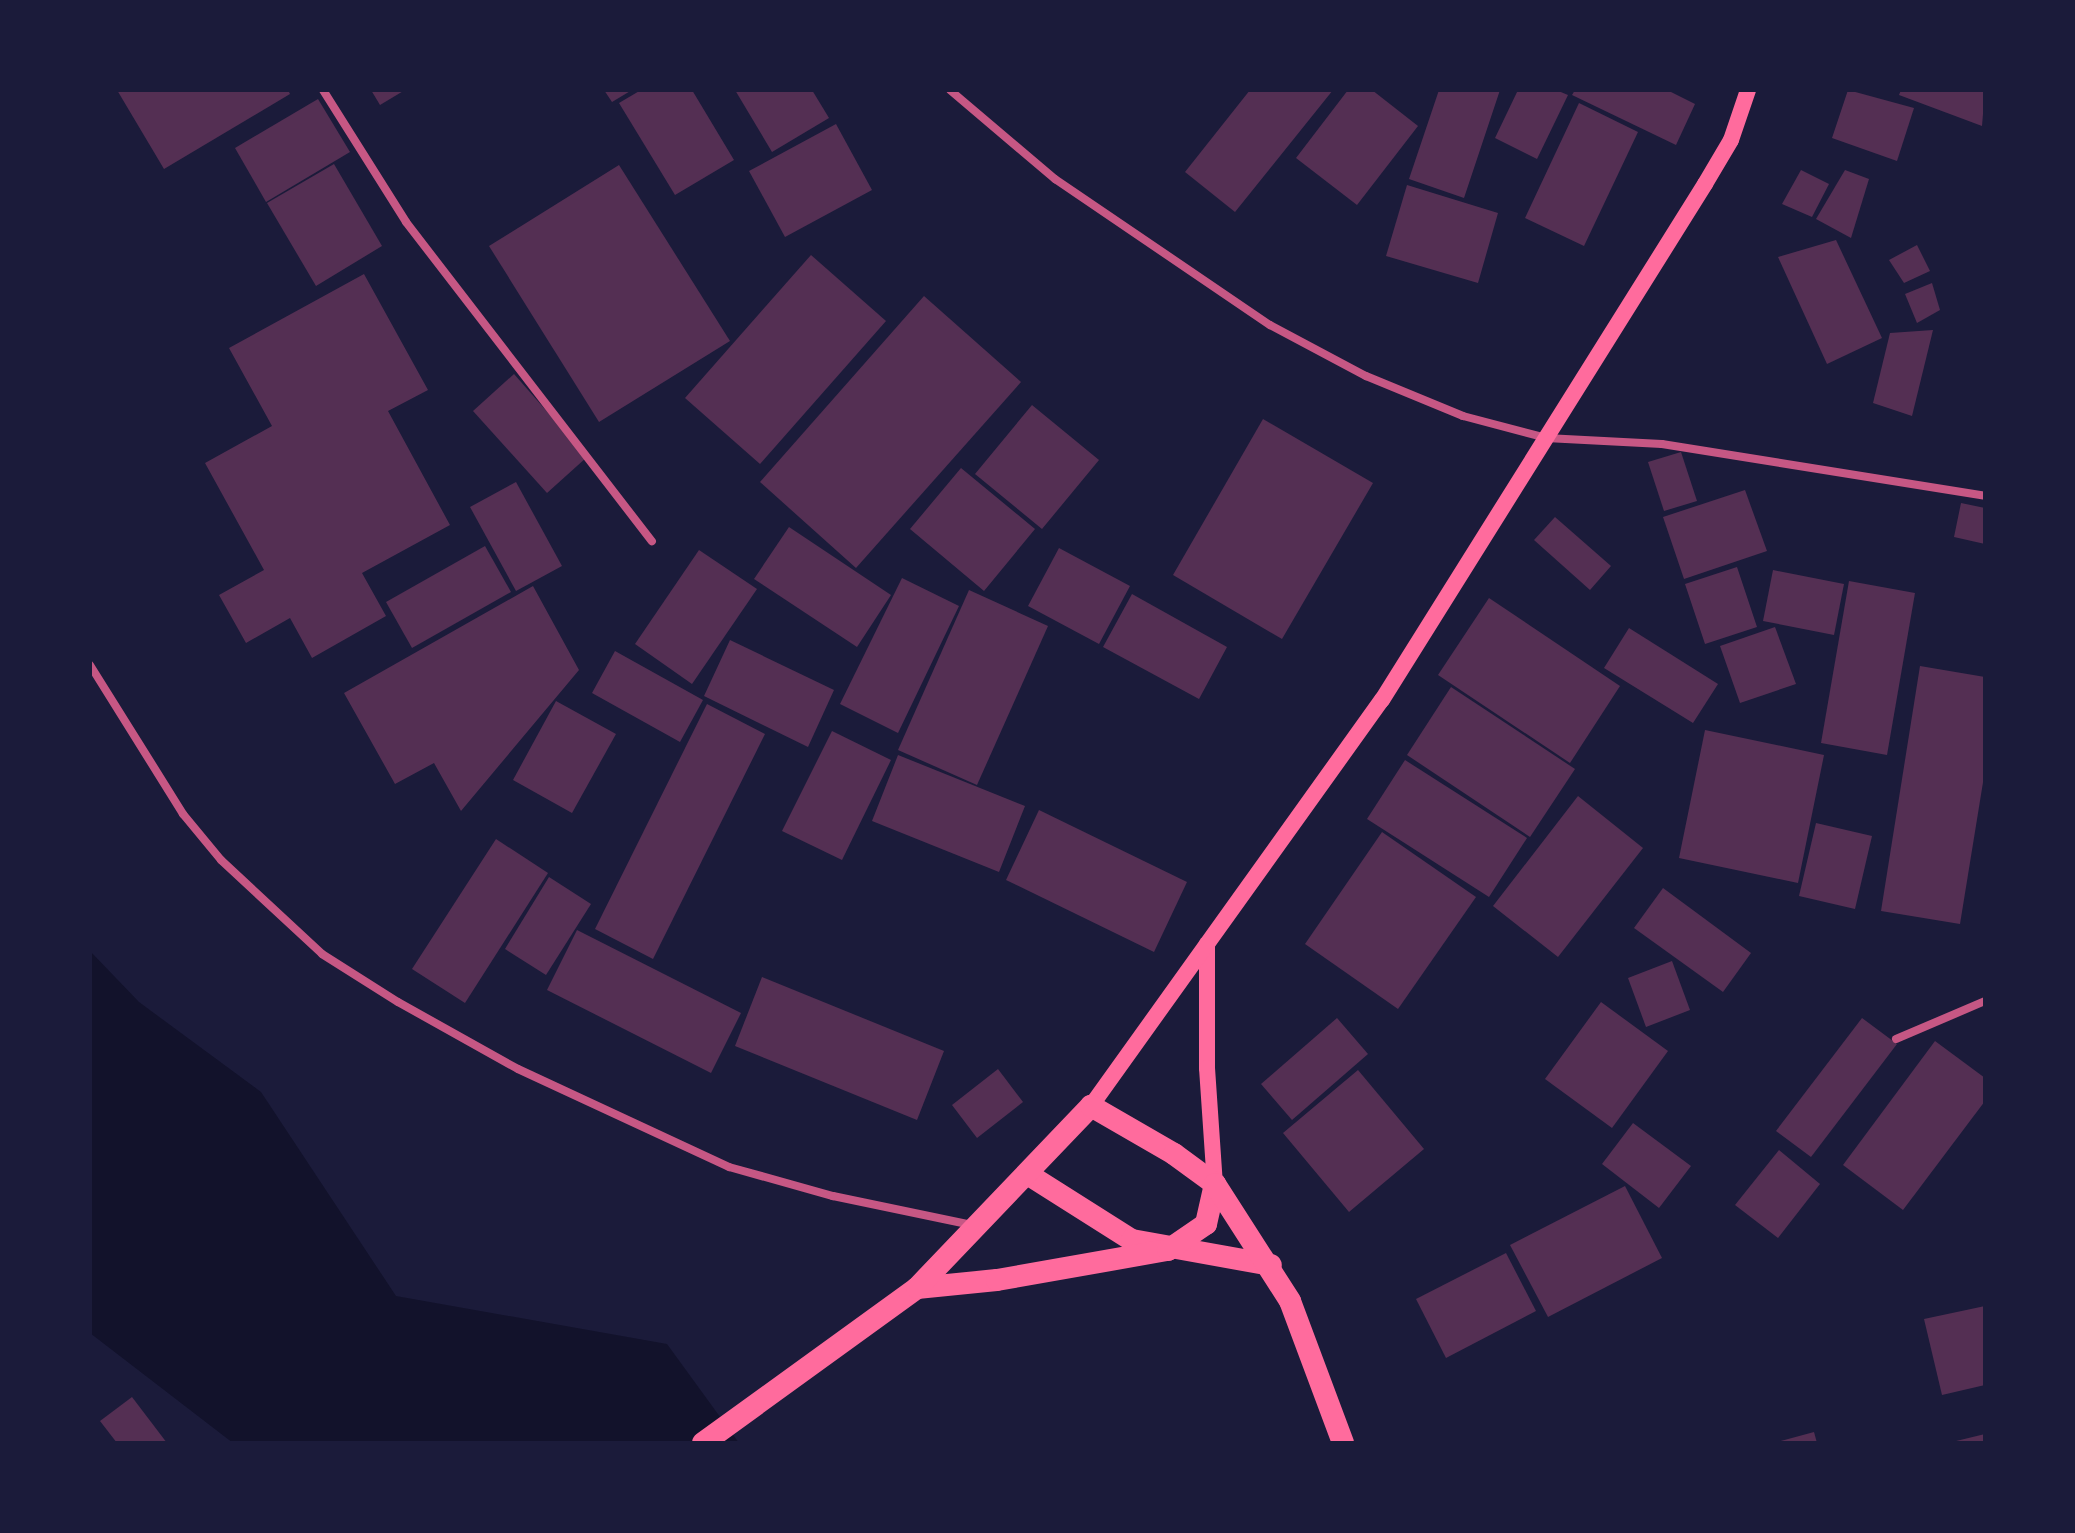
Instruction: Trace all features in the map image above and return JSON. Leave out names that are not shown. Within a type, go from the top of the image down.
[{"type":"highway","points":[[703,1443],[917,1288],[1029,1175],[1091,1106],[1174,1154],[1215,1184],[1271,1265],[1309,1344],[1343,1443]]},
{"type":"highway","points":[[1029,1175],[1114,1231],[1168,1250],[1271,1265]]},
{"type":"highway","points":[[917,1288],[997,1280],[1168,1250],[1206,1224],[1215,1184]]},
{"type":"main road","points":[[1091,1106],[1382,700],[1731,140],[1748,90]]},
{"type":"main road","points":[[1207,944],[1207,1068],[1215,1184]]},
{"type":"street","points":[[323,90],[406,222],[652,541]]},
{"type":"street","points":[[950,90],[1055,179],[1270,325],[1366,376],[1463,416],[1546,438],[1662,444],[1985,496]]},
{"type":"street","points":[[90,665],[183,814],[221,860],[322,954],[398,1002],[518,1069],[729,1167],[977,1227]]},
{"type":"street","points":[[1896,1039],[1985,1001]]},
{"type":"shaded area","points":[[90,951],[139,1002],[261,1092],[396,1296],[667,1344],[739,1443],[233,1443],[90,1333]]},
{"type":"building","points":[[117,90],[288,90],[290,94],[164,169]]},
{"type":"building","points":[[371,90],[405,90],[380,105]]},
{"type":"building","points":[[604,90],[632,90],[612,102]]},
{"type":"building","points":[[641,90],[692,90],[734,160],[675,195],[619,103]]},
{"type":"building","points":[[735,90],[812,90],[829,118],[772,152]]},
{"type":"building","points":[[1250,90],[1333,90],[1235,212],[1185,172]]},
{"type":"building","points":[[1348,90],[1372,90],[1418,126],[1357,205],[1296,158]]},
{"type":"building","points":[[1439,90],[1500,90],[1464,198],[1409,179]]},
{"type":"building","points":[[1518,90],[1556,90],[1568,95],[1537,159],[1495,138]]},
{"type":"building","points":[[1575,90],[1667,90],[1695,104],[1676,145],[1572,95]]},
{"type":"building","points":[[1848,90],[1914,108],[1897,161],[1832,138]]},
{"type":"building","points":[[1901,90],[1985,90],[1982,126],[1899,95]]},
{"type":"building","points":[[318,99],[350,152],[266,202],[235,148]]},
{"type":"building","points":[[1579,103],[1638,132],[1584,246],[1525,218]]},
{"type":"building","points":[[836,124],[872,190],[785,237],[749,171]]},
{"type":"building","points":[[334,164],[382,246],[316,286],[267,203]]},
{"type":"building","points":[[619,165],[730,341],[599,422],[489,246]]},
{"type":"building","points":[[1801,170],[1829,184],[1812,217],[1782,204]]},
{"type":"building","points":[[1845,170],[1869,179],[1851,238],[1816,219]]},
{"type":"building","points":[[1407,185],[1498,213],[1478,283],[1386,256]]},
{"type":"building","points":[[1836,240],[1882,338],[1827,364],[1778,257]]},
{"type":"building","points":[[1917,245],[1930,271],[1904,283],[1889,260]]},
{"type":"building","points":[[811,255],[886,321],[760,464],[685,398]]},
{"type":"building","points":[[364,274],[428,390],[388,411],[450,525],[362,573],[386,616],[312,658],[290,618],[246,643],[219,595],[264,570],[205,463],[272,426],[229,348]]},
{"type":"building","points":[[1932,283],[1940,310],[1917,323],[1905,294]]},
{"type":"building","points":[[924,296],[1021,382],[856,568],[760,482]]},
{"type":"building","points":[[1933,330],[1912,416],[1873,403],[1890,333]]},
{"type":"building","points":[[514,374],[587,457],[547,493],[473,411]]},
{"type":"building","points":[[1032,405],[1099,460],[1042,529],[975,474]]},
{"type":"building","points":[[1263,419],[1373,483],[1282,639],[1173,575]]},
{"type":"building","points":[[1681,452],[1697,501],[1664,511],[1648,462]]},
{"type":"building","points":[[961,468],[1035,529],[984,591],[910,529]]},
{"type":"building","points":[[516,482],[562,566],[516,591],[470,507]]},
{"type":"building","points":[[1745,490],[1767,551],[1684,579],[1663,517]]},
{"type":"building","points":[[1961,503],[1985,508],[1985,544],[1954,537]]},
{"type":"building","points":[[1555,517],[1611,566],[1590,590],[1534,540]]},
{"type":"building","points":[[789,527],[891,595],[857,647],[754,579]]},
{"type":"building","points":[[485,546],[511,592],[412,648],[386,602]]},
{"type":"building","points":[[1059,548],[1130,586],[1099,644],[1028,606]]},
{"type":"building","points":[[699,550],[757,589],[692,684],[635,644]]},
{"type":"building","points":[[1737,567],[1757,627],[1705,644],[1685,584]]},
{"type":"building","points":[[1773,570],[1844,584],[1834,635],[1763,621]]},
{"type":"building","points":[[902,578],[959,606],[898,733],[840,704]]},
{"type":"building","points":[[1849,581],[1915,593],[1887,755],[1821,743]]},
{"type":"building","points":[[533,586],[579,670],[461,811],[434,763],[395,784],[344,693]]},
{"type":"building","points":[[969,590],[1048,626],[977,785],[898,750]]},
{"type":"building","points":[[1132,594],[1227,647],[1199,699],[1103,647]]},
{"type":"building","points":[[1489,598],[1620,686],[1570,763],[1438,675]]},
{"type":"building","points":[[1775,627],[1796,684],[1740,703],[1720,646]]},
{"type":"building","points":[[1629,628],[1718,684],[1693,723],[1604,668]]},
{"type":"building","points":[[730,640],[834,690],[808,747],[704,696]]},
{"type":"building","points":[[615,651],[703,700],[680,742],[592,693]]},
{"type":"building","points":[[1920,666],[1985,677],[1985,770],[1960,924],[1881,911]]},
{"type":"building","points":[[1451,687],[1575,769],[1530,837],[1407,755]]},
{"type":"building","points":[[556,701],[616,734],[572,813],[513,780]]},
{"type":"building","points":[[707,704],[765,734],[653,959],[595,929]]},
{"type":"building","points":[[1705,730],[1824,755],[1798,883],[1679,858]]},
{"type":"building","points":[[832,731],[891,760],[842,860],[782,831]]},
{"type":"building","points":[[898,755],[1025,806],[999,872],[872,821]]},
{"type":"building","points":[[1405,760],[1527,838],[1489,897],[1367,819]]},
{"type":"building","points":[[1578,796],[1643,848],[1558,957],[1493,906]]},
{"type":"building","points":[[1039,810],[1187,882],[1154,952],[1006,880]]},
{"type":"building","points":[[1816,823],[1872,836],[1855,909],[1799,896]]},
{"type":"building","points":[[1382,832],[1476,897],[1398,1009],[1305,944]]},
{"type":"building","points":[[496,839],[548,873],[465,1003],[412,969]]},
{"type":"building","points":[[549,877],[591,904],[546,975],[505,949]]},
{"type":"building","points":[[1663,888],[1751,953],[1723,992],[1634,928]]},
{"type":"building","points":[[577,930],[741,1013],[711,1073],[547,990]]},
{"type":"building","points":[[1672,961],[1690,1010],[1646,1027],[1628,978]]},
{"type":"building","points":[[762,977],[944,1051],[917,1120],[735,1046]]},
{"type":"building","points":[[1601,1002],[1668,1051],[1612,1128],[1545,1079]]},
{"type":"building","points":[[1337,1018],[1368,1054],[1292,1120],[1261,1084]]},
{"type":"building","points":[[1862,1018],[1897,1044],[1811,1157],[1776,1131]]},
{"type":"building","points":[[1935,1041],[1985,1078],[1985,1101],[1903,1210],[1843,1165]]},
{"type":"building","points":[[998,1069],[1023,1102],[977,1138],[952,1105]]},
{"type":"building","points":[[1358,1070],[1424,1149],[1349,1212],[1283,1133]]},
{"type":"building","points":[[1633,1123],[1691,1166],[1659,1208],[1602,1164]]},
{"type":"building","points":[[1779,1150],[1820,1184],[1778,1238],[1735,1205]]},
{"type":"building","points":[[1625,1186],[1662,1258],[1548,1317],[1510,1245]]},
{"type":"building","points":[[1506,1253],[1536,1311],[1446,1358],[1416,1299]]},
{"type":"building","points":[[1985,1306],[1985,1385],[1942,1395],[1924,1319]]},
{"type":"building","points":[[132,1397],[167,1443],[117,1443],[100,1421]]},
{"type":"building","points":[[1814,1432],[1817,1443],[1777,1443],[1777,1442]]},
{"type":"building","points":[[1985,1434],[1985,1443],[1952,1443],[1952,1442]]}]
